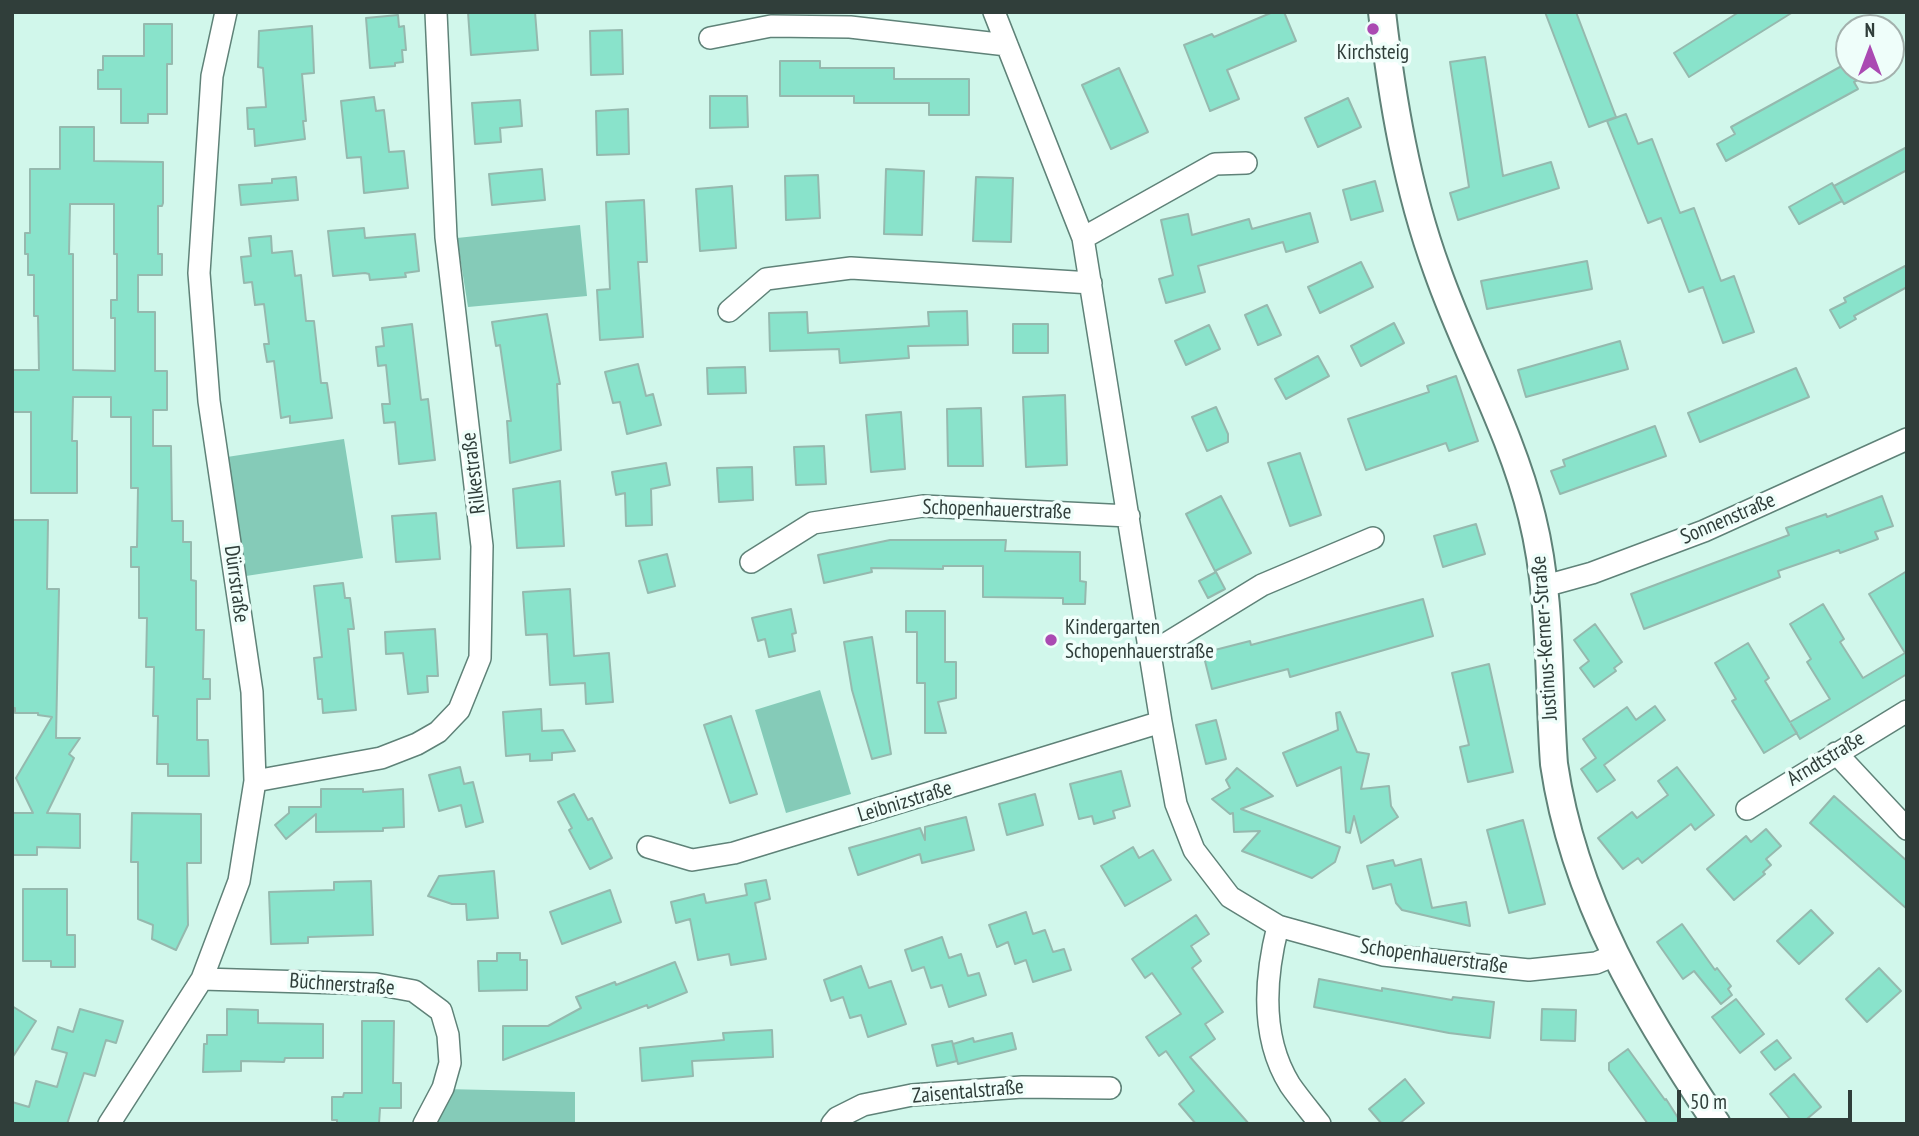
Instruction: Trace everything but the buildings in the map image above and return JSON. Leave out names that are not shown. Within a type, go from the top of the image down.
[{"type":"street","name":"Dürrstraße","points":[[109,1124],[202,979],[239,881],[256,780],[252,692],[209,401],[199,273],[212,76],[226,12]]},
{"type":"street","name":"Rilkestraße","points":[[256,780],[381,758],[417,744],[438,732],[459,710],[480,658],[482,546],[446,237],[436,12]]},
{"type":"street","name":"Schopenhauerstraße","points":[[994,12],[1083,238],[1161,722],[1176,804],[1194,850],[1230,897],[1278,926],[1383,955],[1529,970],[1596,963],[1615,955]]},
{"type":"street","name":"Justinus-Kerner-Straße","points":[[1382,12],[1398,122],[1419,212],[1447,298],[1498,416],[1532,516],[1545,586],[1552,727],[1559,793],[1582,879],[1615,955],[1668,1049],[1717,1124]]},
{"type":"street","points":[[709,38],[771,26],[850,27],[1007,45]]},
{"type":"street","points":[[1083,238],[1215,163],[1246,163]]},
{"type":"street","points":[[729,311],[766,279],[851,268],[1091,283]]},
{"type":"street","name":"Sonnenstraße","points":[[1545,586],[1592,573],[1704,531],[1907,439]]},
{"type":"street","name":"Schopenhauerstraße","points":[[751,562],[813,523],[923,506],[1129,516]]},
{"type":"street","points":[[1151,653],[1262,585],[1373,538]]},
{"type":"street","name":"Arndtstraße","points":[[1747,809],[1907,711]]},
{"type":"street","name":"Leibnizstraße","points":[[648,847],[692,860],[746,850],[1161,722]]},
{"type":"street","points":[[1836,753],[1907,829]]},
{"type":"street","points":[[1278,926],[1269,961],[1267,1007],[1274,1046],[1289,1083],[1320,1124]]},
{"type":"street","name":"Büchnerstraße","points":[[202,979],[376,984],[414,991],[441,1011],[450,1054],[443,1088],[424,1124]]},
{"type":"street","name":"Zaisentalstraße","points":[[832,1124],[837,1118],[863,1105],[912,1096],[1022,1087],[1110,1088]]},
{"type":"green space","points":[[580,225],[587,296],[468,307],[457,238]]},
{"type":"green space","points":[[344,439],[363,558],[246,576],[227,457]]},
{"type":"green space","points":[[820,690],[851,794],[786,813],[755,710]]},
{"type":"green space","points":[[445,1089],[575,1092],[575,1124],[427,1124]]},
{"type":"place","name":"Kirchsteig","points":[[1373,29]]},
{"type":"place","name":"Kindergarten Schopenhauerstraße","points":[[1051,640]]}]
